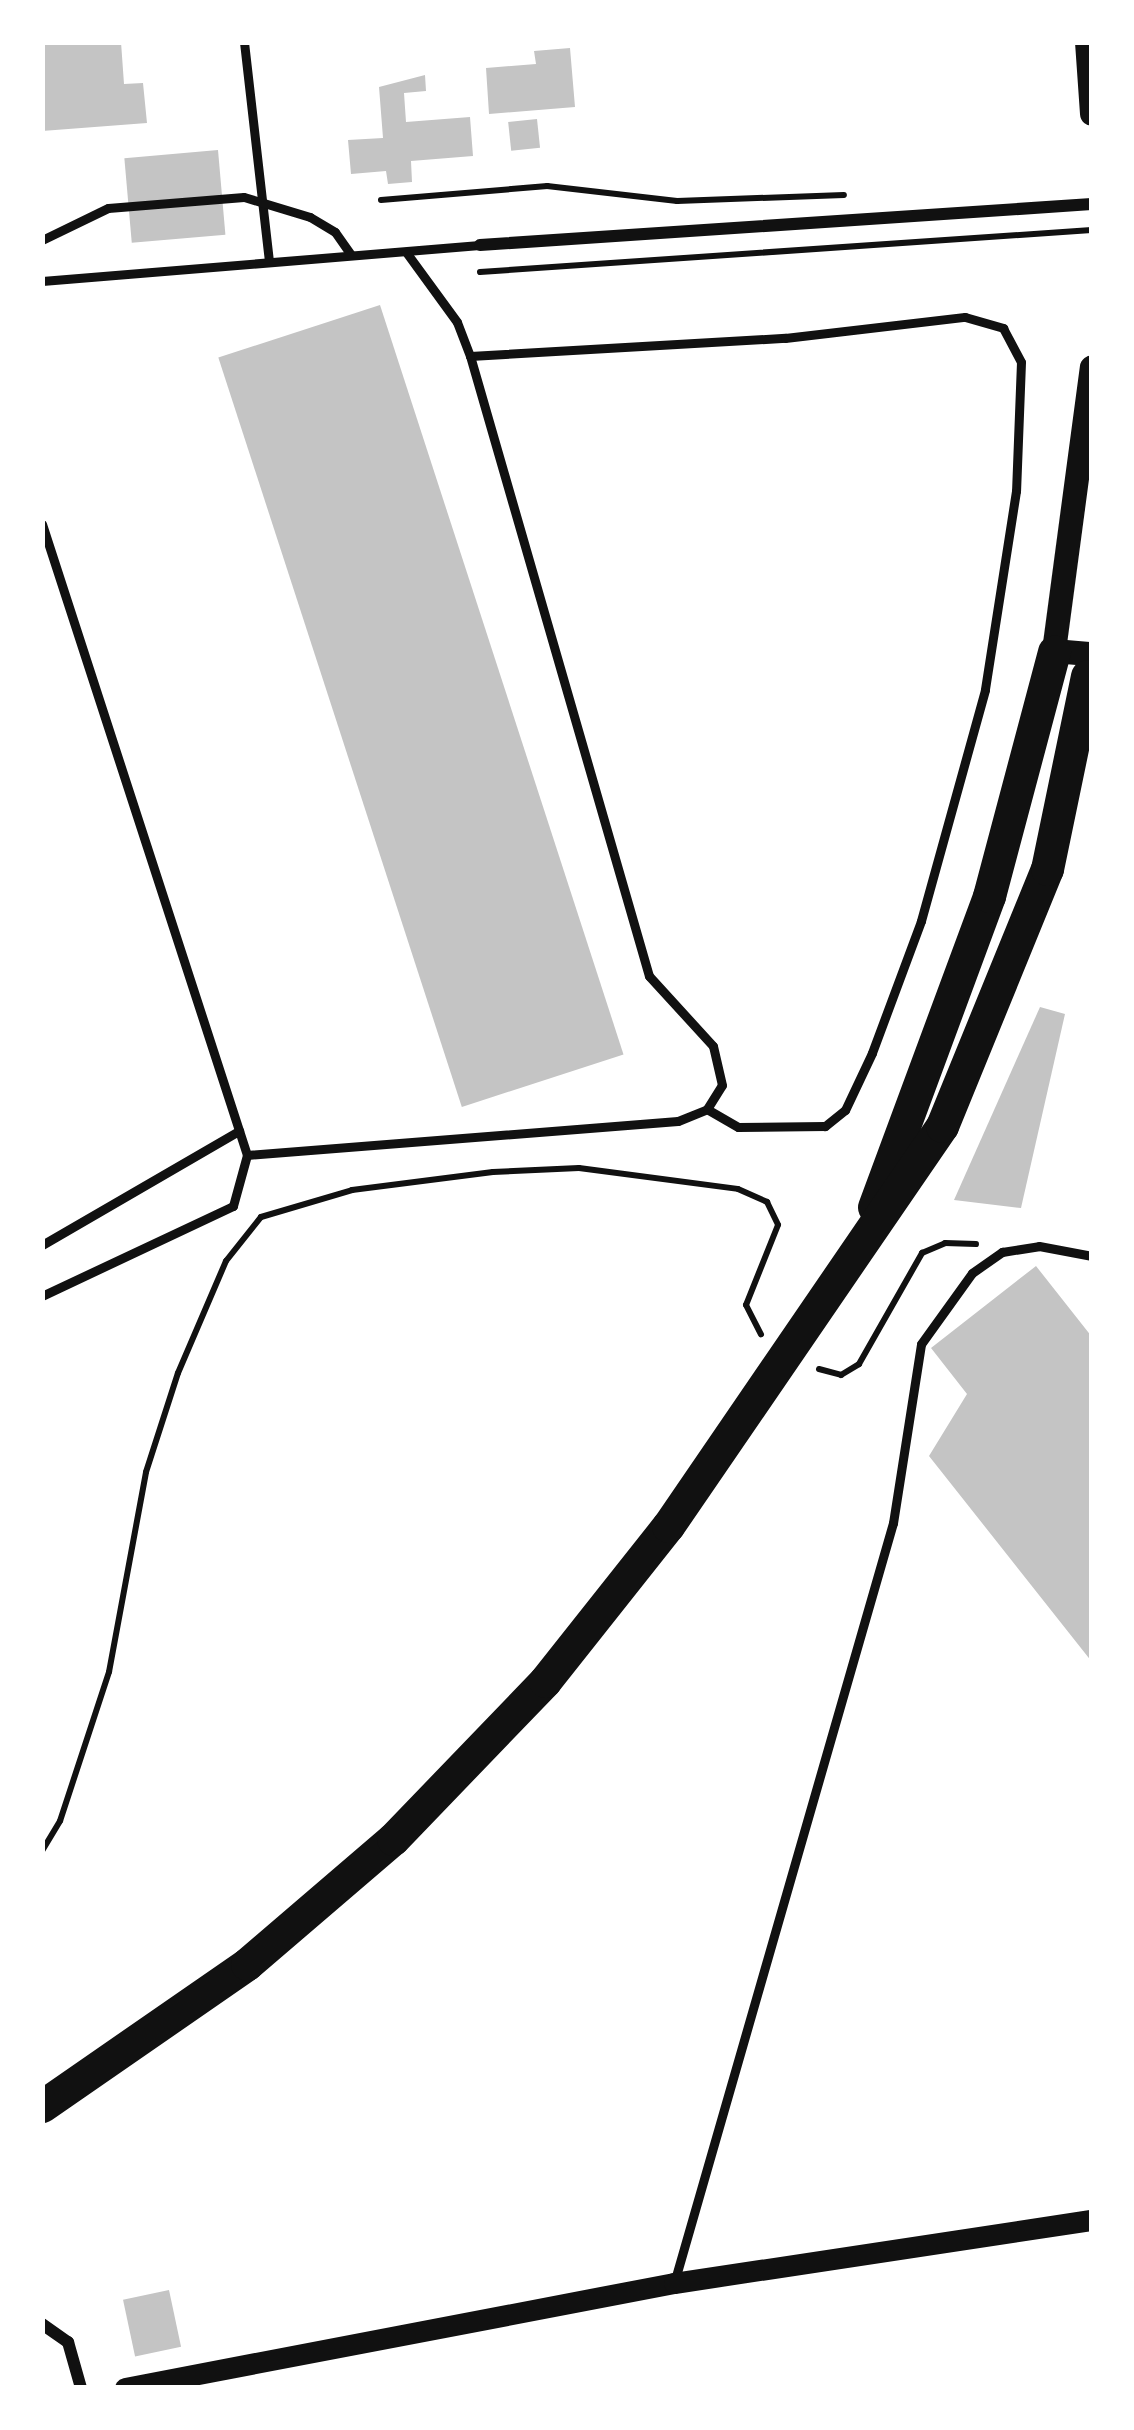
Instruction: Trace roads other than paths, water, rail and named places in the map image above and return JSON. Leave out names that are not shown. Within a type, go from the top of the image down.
[{"type":"highway","points":[[868,1226],[989,896],[1054,651]]},
{"type":"highway","points":[[1065,806],[1090,661]]},
{"type":"highway","points":[[42,2106],[301,1920],[507,1723],[654,1545],[868,1226],[922,1157],[977,1052],[1065,806],[1092,755]]},
{"type":"main road","points":[[1087,42],[1092,114]]},
{"type":"main road","points":[[1090,661],[1054,651],[1092,368]]},
{"type":"street","points":[[480,245],[1092,204]]},
{"type":"street","points":[[125,2388],[674,2283],[1092,2219]]},
{"type":"street","points":[[42,2324],[68,2342],[81,2388]]},
{"type":"lane","points":[[244,42],[269,261]]},
{"type":"lane","points":[[42,240],[108,208],[262,199],[335,232],[351,255]]},
{"type":"lane","points":[[42,281],[480,245]]},
{"type":"lane","points":[[247,1155],[678,1121],[707,1108],[722,1085],[720,1056],[649,976],[470,356],[457,322],[406,252]]},
{"type":"lane","points":[[470,356],[785,338],[965,317],[1003,328],[1021,362],[1016,491],[985,690],[921,921],[872,1053],[845,1110],[825,1126],[738,1127],[707,1108]]},
{"type":"lane","points":[[42,524],[247,1155],[233,1206],[42,1296]]},
{"type":"lane","points":[[42,1245],[239,1131]]},
{"type":"lane","points":[[674,2283],[893,1523],[916,1356],[961,1287],[1002,1252],[1039,1246],[1092,1256]]}]
